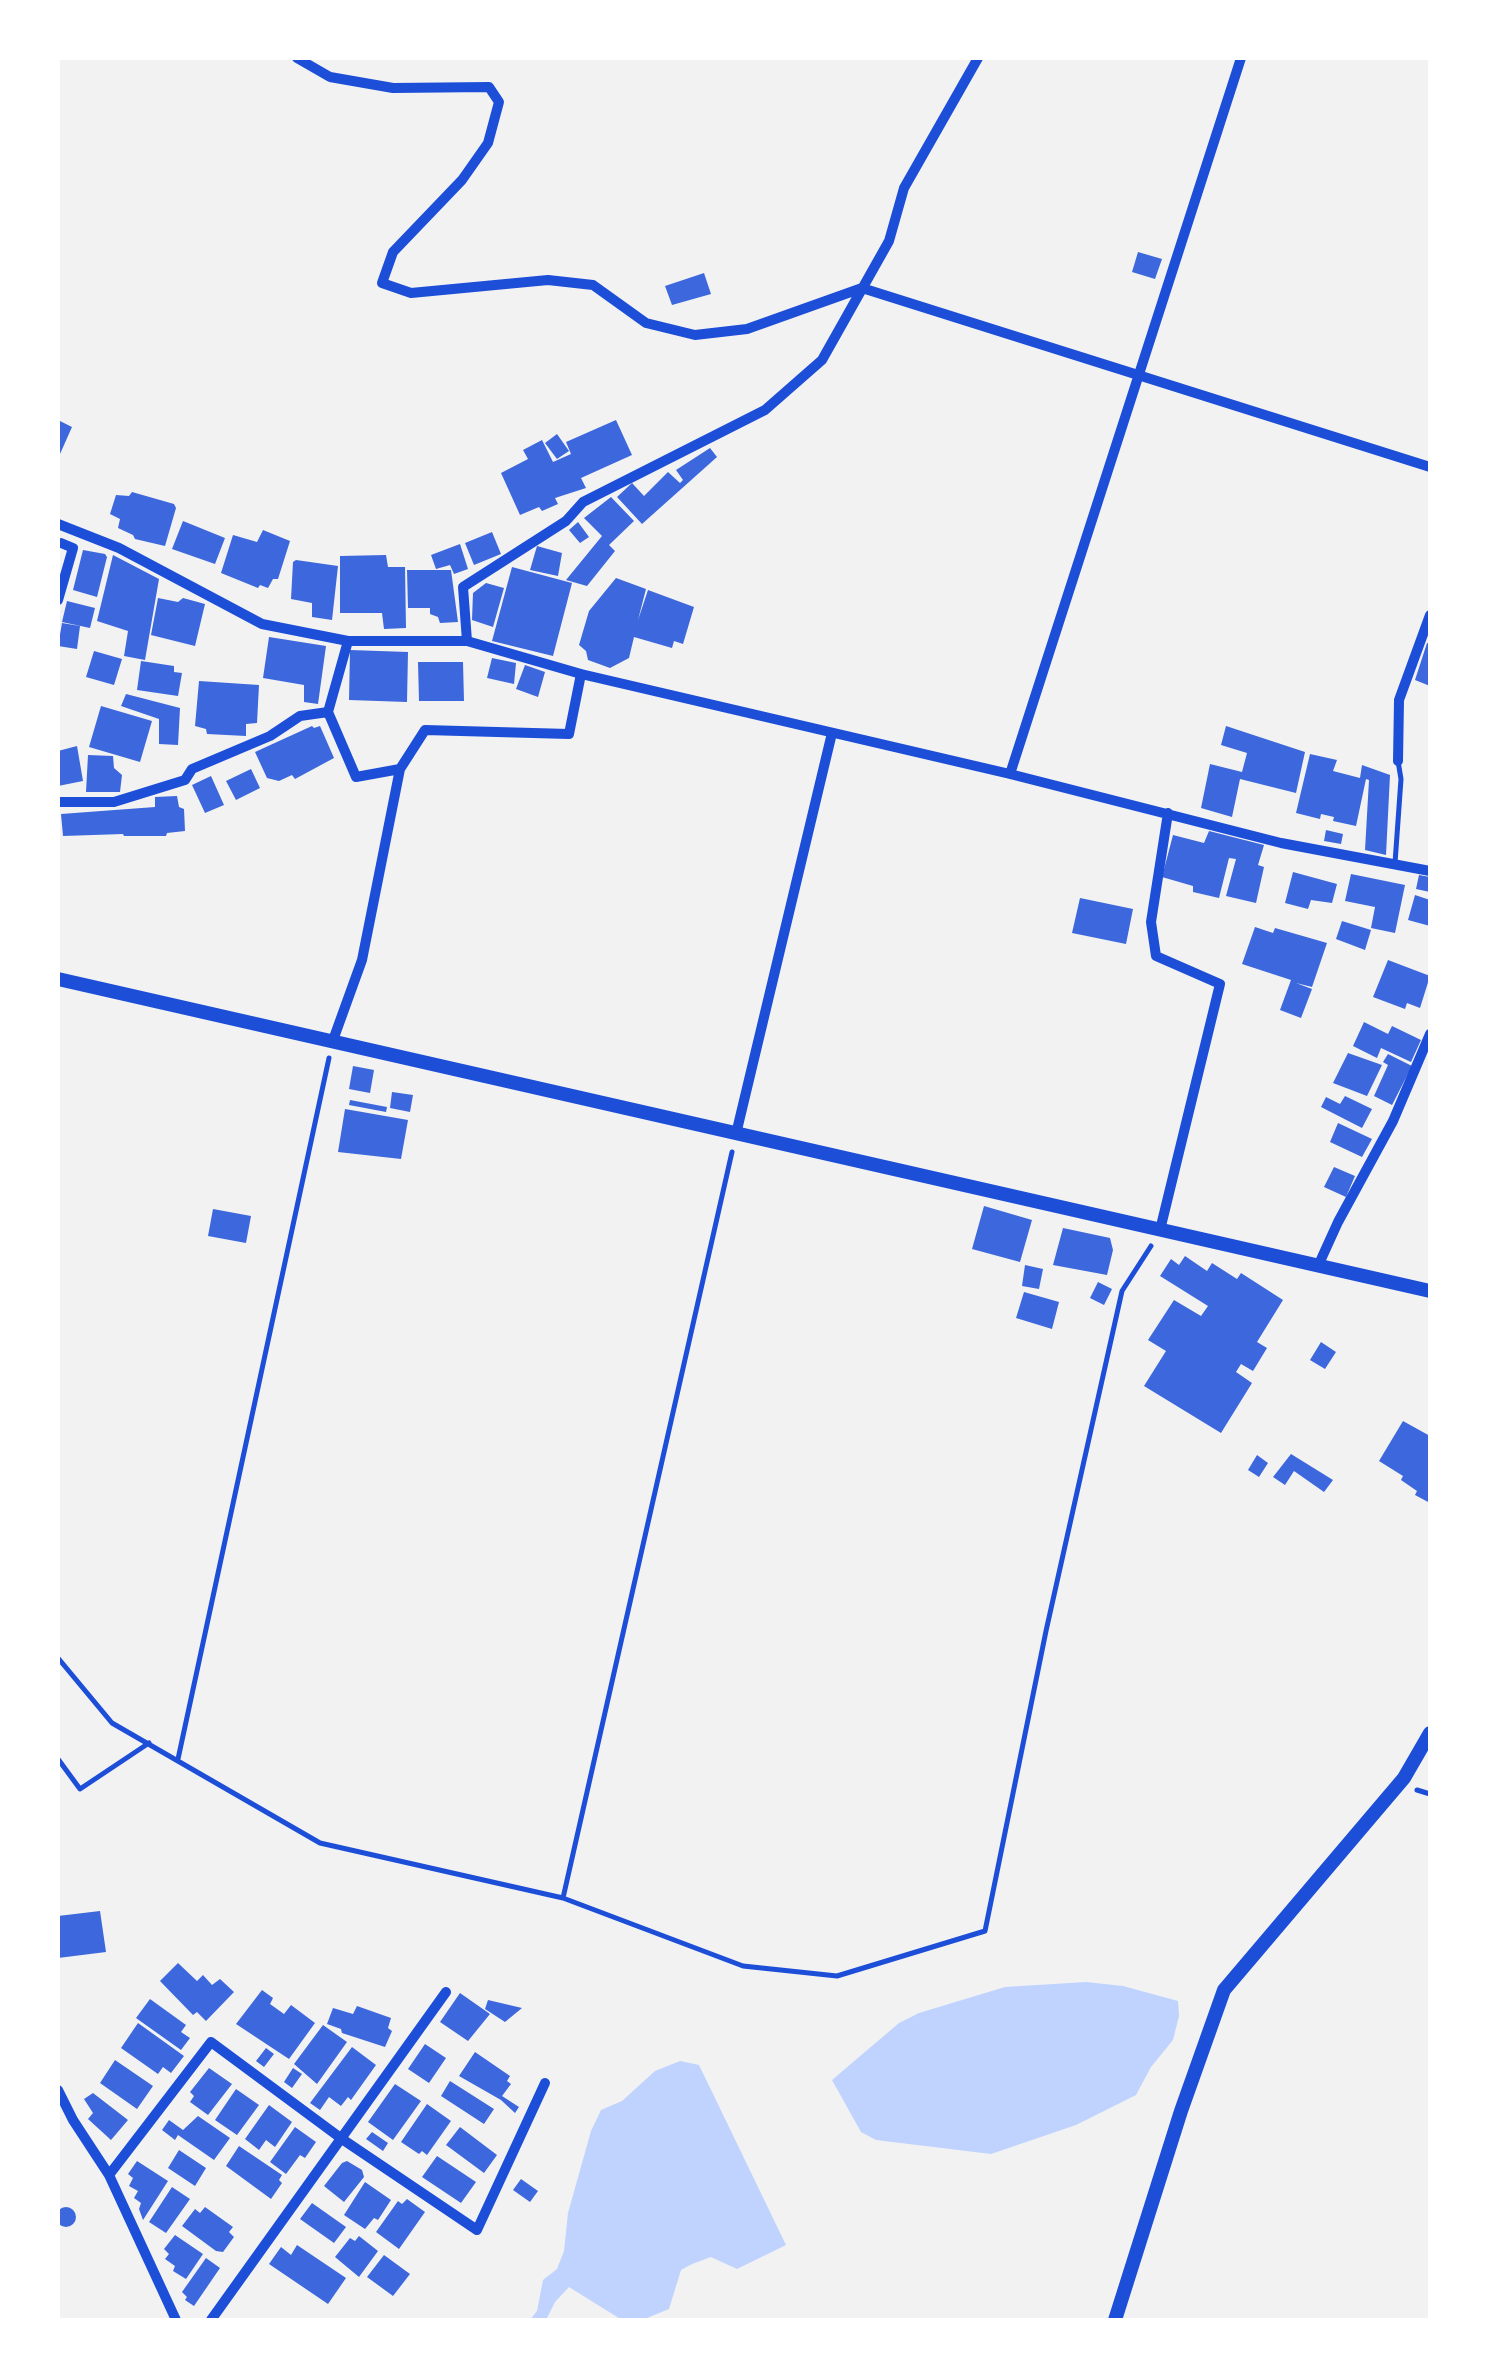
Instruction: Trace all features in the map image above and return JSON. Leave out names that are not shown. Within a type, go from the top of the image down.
[{"type":"street","points":[[297,58],[330,77],[393,88],[489,87],[499,102],[488,143],[462,180],[393,252],[382,283],[411,293],[548,280],[593,285],[646,324],[695,335],[747,329],[862,288],[1430,467]]},
{"type":"street","points":[[466,642],[463,587],[566,520],[582,502],[764,410],[822,360],[889,241],[904,188],[978,58]]},
{"type":"street","points":[[1010,774],[1241,58]]},
{"type":"street","points":[[58,600],[73,548],[59,547],[62,526],[119,548],[262,624],[348,640],[466,642],[581,674],[1010,774],[1281,843],[1430,871]]},
{"type":"street","points":[[1398,762],[1398,700],[1430,615]]},
{"type":"street","points":[[348,640],[328,712],[356,776],[400,768]]},
{"type":"street","points":[[332,1043],[362,960],[400,768],[425,730],[569,734],[581,674]]},
{"type":"street","points":[[58,802],[114,802],[185,780],[192,769],[270,736],[300,716],[328,712]]},
{"type":"street","points":[[736,1134],[832,733]]},
{"type":"street","points":[[1160,1230],[1220,984],[1156,956],[1150,922],[1168,814]]},
{"type":"street","points":[[58,979],[1430,1291]]},
{"type":"street","points":[[1318,1266],[1393,1122],[1430,1034]]},
{"type":"street","points":[[1115,2320],[1180,2110],[1224,1990],[1404,1778],[1430,1733]]},
{"type":"street","points":[[211,2320],[446,1992]]},
{"type":"street","points":[[110,2175],[211,2042],[342,2139],[477,2230],[545,2083]]},
{"type":"street","points":[[58,2090],[72,2120],[110,2175],[176,2320]]},
{"type":"street","points":[[58,2118],[72,2120]]},
{"type":"lane","points":[[1394,866],[1401,779],[1398,762]]},
{"type":"path","points":[[178,1758],[332,1043]]},
{"type":"path","points":[[563,1898],[736,1134]]},
{"type":"path","points":[[58,1658],[112,1723],[320,1844],[563,1898],[743,1966],[837,1976],[985,1931],[1046,1631],[1122,1291],[1160,1230]]},
{"type":"path","points":[[58,1758],[80,1789],[149,1743]]},
{"type":"water","points":[[1086,1982],[1123,1986],[1178,2001],[1179,2016],[1173,2040],[1151,2067],[1136,2095],[1076,2125],[991,2154],[876,2140],[861,2132],[832,2080],[899,2023],[919,2013],[1005,1987]]},
{"type":"water","points":[[680,2061],[699,2065],[786,2245],[737,2269],[711,2257],[692,2264],[681,2270],[669,2309],[642,2320],[622,2320],[569,2287],[546,2320],[530,2320],[537,2311],[543,2280],[557,2269],[564,2251],[568,2213],[591,2131],[601,2110],[622,2101],[655,2071]]},
{"type":"building","points":[[1138,252],[1162,259],[1155,279],[1132,272]]},
{"type":"building","points":[[704,273],[711,294],[672,305],[665,286]]},
{"type":"building","points":[[58,420],[72,427],[60,454],[58,454]]},
{"type":"building","points":[[616,420],[632,455],[581,478],[586,488],[555,498],[558,504],[520,515],[501,473],[528,459],[523,450],[542,440],[553,462],[571,454],[566,442]]},
{"type":"building","points":[[557,434],[569,451],[557,459],[545,443]]},
{"type":"building","points":[[710,448],[717,457],[642,524],[617,497],[632,483],[644,496],[668,472],[680,483],[683,480],[676,470]]},
{"type":"building","points":[[132,492],[174,504],[165,546],[135,539],[118,528],[120,519],[110,514],[116,495],[129,496]]},
{"type":"building","points":[[611,497],[634,521],[609,545],[615,551],[587,586],[566,580],[602,536],[584,518]]},
{"type":"building","points":[[183,521],[225,538],[215,564],[172,549]]},
{"type":"building","points":[[578,522],[589,537],[580,543],[569,530]]},
{"type":"building","points":[[263,530],[290,541],[278,579],[273,579],[268,588],[258,588],[221,573],[233,535],[257,542]]},
{"type":"building","points":[[492,532],[501,554],[474,565],[465,543]]},
{"type":"building","points":[[460,544],[468,569],[454,574],[450,565],[436,569],[431,555]]},
{"type":"building","points":[[537,546],[562,553],[558,576],[530,570]]},
{"type":"building","points":[[83,550],[107,557],[97,597],[73,590]]},
{"type":"building","points":[[113,555],[159,579],[145,660],[124,656],[128,631],[97,621]]},
{"type":"building","points":[[386,555],[388,567],[405,567],[406,628],[384,629],[382,613],[340,613],[340,556]]},
{"type":"building","points":[[296,560],[338,566],[332,620],[312,617],[312,603],[291,599]]},
{"type":"building","points":[[512,567],[572,583],[553,656],[492,641]]},
{"type":"building","points":[[407,570],[451,570],[458,622],[440,623],[438,617],[430,614],[430,608],[408,608]]},
{"type":"building","points":[[616,578],[646,589],[638,620],[648,590],[694,607],[683,644],[674,641],[672,648],[634,637],[629,658],[610,668],[588,660],[579,645],[589,611]]},
{"type":"building","points":[[486,583],[504,588],[493,627],[472,620],[473,593]]},
{"type":"building","points":[[158,598],[178,602],[183,598],[205,604],[195,646],[151,635]]},
{"type":"building","points":[[67,601],[95,608],[90,628],[62,622]]},
{"type":"building","points":[[62,623],[80,626],[77,649],[58,646]]},
{"type":"building","points":[[269,637],[326,646],[318,704],[304,702],[304,685],[263,678]]},
{"type":"building","points":[[1427,643],[1430,644],[1430,686],[1415,680]]},
{"type":"building","points":[[350,650],[408,652],[407,702],[349,700]]},
{"type":"building","points":[[94,651],[122,659],[114,685],[86,677]]},
{"type":"building","points":[[492,658],[516,663],[514,684],[487,678]]},
{"type":"building","points":[[141,661],[174,666],[174,672],[182,673],[178,696],[137,690]]},
{"type":"building","points":[[418,662],[463,662],[464,701],[419,701]]},
{"type":"building","points":[[525,665],[545,672],[538,697],[516,689]]},
{"type":"building","points":[[199,681],[259,685],[257,723],[246,724],[246,736],[207,734],[206,729],[195,726]]},
{"type":"building","points":[[126,694],[180,708],[178,745],[159,744],[159,719],[121,706]]},
{"type":"building","points":[[101,706],[152,721],[140,762],[89,747]]},
{"type":"building","points":[[320,726],[334,758],[295,779],[292,775],[279,781],[267,778],[255,752]]},
{"type":"building","points":[[1226,726],[1305,752],[1296,793],[1240,779],[1232,817],[1201,808],[1210,764],[1242,772],[1247,753],[1221,745]]},
{"type":"building","points":[[77,746],[83,781],[58,786],[58,751]]},
{"type":"building","points":[[1310,754],[1337,760],[1333,771],[1360,778],[1362,765],[1390,775],[1386,855],[1365,850],[1369,780],[1366,779],[1356,826],[1321,814],[1320,819],[1296,813]]},
{"type":"building","points":[[88,755],[113,756],[114,768],[122,775],[120,792],[86,792]]},
{"type":"building","points":[[251,769],[260,788],[236,800],[226,781]]},
{"type":"building","points":[[211,776],[224,805],[205,813],[192,785]]},
{"type":"building","points":[[177,796],[179,807],[184,809],[185,831],[166,836],[63,836],[61,814],[155,807],[155,797]]},
{"type":"building","points":[[1326,830],[1343,834],[1341,844],[1324,841]]},
{"type":"building","points":[[1209,831],[1264,845],[1258,865],[1264,867],[1256,903],[1226,896],[1236,859],[1229,858],[1219,898],[1193,892],[1193,886],[1162,877],[1173,835],[1204,843]]},
{"type":"building","points":[[1293,872],[1337,884],[1332,903],[1311,900],[1308,909],[1285,903]]},
{"type":"building","points":[[1351,874],[1405,885],[1395,933],[1371,928],[1375,907],[1345,901]]},
{"type":"building","points":[[1419,875],[1430,877],[1430,892],[1416,889]]},
{"type":"building","points":[[1415,895],[1430,900],[1430,926],[1408,920]]},
{"type":"building","points":[[1080,898],[1133,909],[1126,944],[1072,933]]},
{"type":"building","points":[[1342,921],[1371,930],[1365,950],[1336,939]]},
{"type":"building","points":[[1255,927],[1273,933],[1275,928],[1327,943],[1312,987],[1296,983],[1312,989],[1301,1018],[1280,1010],[1291,980],[1242,964]]},
{"type":"building","points":[[1388,960],[1430,976],[1420,1008],[1407,1003],[1405,1009],[1373,997]]},
{"type":"building","points":[[1364,1022],[1388,1034],[1392,1026],[1421,1040],[1411,1062],[1381,1048],[1377,1058],[1353,1046]]},
{"type":"building","points":[[1348,1053],[1382,1065],[1367,1096],[1333,1083]]},
{"type":"building","points":[[1388,1054],[1412,1066],[1392,1105],[1374,1096],[1388,1065],[1383,1062]]},
{"type":"building","points":[[353,1066],[374,1070],[370,1093],[349,1089]]},
{"type":"building","points":[[392,1092],[413,1095],[410,1112],[390,1108]]},
{"type":"building","points":[[1345,1096],[1372,1109],[1362,1128],[1321,1107],[1326,1097],[1340,1104]]},
{"type":"building","points":[[350,1100],[387,1107],[386,1112],[349,1105]]},
{"type":"building","points":[[345,1109],[408,1120],[401,1159],[338,1152]]},
{"type":"building","points":[[1338,1123],[1372,1139],[1362,1157],[1330,1142]]},
{"type":"building","points":[[1334,1167],[1355,1176],[1346,1197],[1324,1187]]},
{"type":"building","points":[[984,1206],[1032,1220],[1020,1262],[972,1249]]},
{"type":"building","points":[[213,1209],[251,1216],[246,1243],[208,1236]]},
{"type":"building","points":[[1063,1228],[1110,1238],[1113,1250],[1107,1275],[1053,1265]]},
{"type":"building","points":[[1185,1256],[1207,1271],[1212,1263],[1237,1279],[1241,1273],[1283,1300],[1257,1342],[1267,1348],[1253,1371],[1241,1364],[1236,1372],[1252,1383],[1221,1433],[1144,1386],[1166,1351],[1148,1340],[1174,1300],[1201,1316],[1208,1306],[1160,1276],[1171,1259],[1179,1265]]},
{"type":"building","points":[[1025,1265],[1043,1269],[1039,1289],[1022,1286]]},
{"type":"building","points":[[1098,1282],[1112,1289],[1104,1305],[1090,1298]]},
{"type":"building","points":[[1024,1292],[1059,1302],[1052,1329],[1016,1318]]},
{"type":"building","points":[[1321,1342],[1336,1352],[1325,1369],[1310,1360]]},
{"type":"building","points":[[1403,1421],[1430,1436],[1430,1503],[1415,1495],[1417,1491],[1401,1480],[1403,1476],[1379,1461]]},
{"type":"building","points":[[1291,1454],[1333,1480],[1324,1492],[1294,1471],[1285,1485],[1273,1477]]},
{"type":"building","points":[[1257,1455],[1268,1463],[1259,1477],[1248,1470]]},
{"type":"building","points":[[100,1911],[106,1952],[58,1958],[58,1916]]},
{"type":"building","points":[[178,1963],[197,1981],[203,1975],[212,1985],[220,1979],[234,1992],[206,2021],[197,2012],[193,2015],[160,1981]]},
{"type":"building","points":[[262,1990],[273,1998],[270,2004],[284,2014],[291,2005],[315,2023],[289,2059],[236,2024]]},
{"type":"building","points":[[460,1993],[490,2014],[468,2041],[440,2022]]},
{"type":"building","points":[[150,1999],[186,2025],[181,2032],[190,2038],[181,2050],[136,2018]]},
{"type":"building","points":[[488,2000],[522,2008],[505,2022],[485,2009]]},
{"type":"building","points":[[357,2006],[391,2018],[388,2028],[392,2031],[385,2047],[327,2024],[333,2008],[353,2014]]},
{"type":"building","points":[[138,2023],[184,2056],[171,2073],[163,2067],[158,2074],[121,2048]]},
{"type":"building","points":[[323,2025],[347,2042],[317,2084],[294,2064]]},
{"type":"building","points":[[425,2044],[446,2058],[429,2083],[408,2069]]},
{"type":"building","points":[[352,2047],[376,2065],[351,2100],[348,2097],[341,2106],[329,2097],[320,2110],[310,2103]]},
{"type":"building","points":[[266,2048],[274,2054],[264,2067],[256,2061]]},
{"type":"building","points":[[475,2052],[510,2076],[507,2081],[511,2084],[502,2096],[519,2107],[515,2113],[501,2100],[459,2076]]},
{"type":"building","points":[[115,2060],[153,2086],[137,2109],[100,2083]]},
{"type":"building","points":[[209,2068],[232,2084],[208,2115],[190,2102],[194,2096],[190,2092]]},
{"type":"building","points":[[293,2068],[302,2074],[292,2088],[284,2082]]},
{"type":"building","points":[[450,2081],[494,2109],[484,2124],[441,2096]]},
{"type":"building","points":[[395,2084],[421,2101],[393,2140],[368,2122]]},
{"type":"building","points":[[236,2089],[259,2105],[237,2135],[215,2120]]},
{"type":"building","points":[[93,2093],[128,2120],[111,2140],[88,2119],[93,2113],[84,2099]]},
{"type":"building","points":[[427,2104],[451,2121],[427,2155],[401,2142]]},
{"type":"building","points":[[269,2105],[292,2122],[275,2147],[266,2140],[259,2150],[245,2139]]},
{"type":"building","points":[[198,2116],[230,2138],[214,2160],[178,2135],[175,2140],[162,2130],[169,2120],[183,2130]]},
{"type":"building","points":[[295,2127],[316,2142],[286,2174],[270,2162]]},
{"type":"building","points":[[460,2127],[497,2155],[484,2173],[446,2145]]},
{"type":"building","points":[[372,2132],[388,2143],[383,2151],[366,2139]]},
{"type":"building","points":[[239,2146],[282,2175],[282,2183],[271,2199],[226,2166]]},
{"type":"building","points":[[179,2150],[206,2168],[195,2186],[168,2168]]},
{"type":"building","points":[[437,2156],[476,2182],[461,2203],[422,2177]]},
{"type":"building","points":[[137,2161],[168,2181],[143,2220],[141,2203],[134,2198],[138,2191],[129,2186],[133,2178],[128,2174]]},
{"type":"building","points":[[347,2161],[362,2170],[364,2177],[344,2202],[324,2186]]},
{"type":"building","points":[[521,2179],[538,2191],[530,2202],[513,2190]]},
{"type":"building","points":[[365,2182],[391,2200],[378,2220],[374,2218],[365,2229],[344,2215]]},
{"type":"building","points":[[172,2187],[190,2199],[166,2233],[149,2222]]},
{"type":"building","points":[[407,2199],[425,2212],[399,2249],[376,2232],[398,2201],[402,2204]]},
{"type":"building","points":[[312,2203],[346,2227],[334,2243],[300,2219]]},
{"type":"building","points":[[66,2207],[76,2217],[66,2227],[56,2217]]},
{"type":"building","points":[[205,2207],[233,2227],[229,2232],[234,2237],[223,2252],[182,2226],[195,2209],[200,2213]]},
{"type":"building","points":[[175,2235],[203,2254],[186,2279],[173,2271],[175,2266],[165,2259],[169,2254],[164,2249]]},
{"type":"building","points":[[359,2236],[378,2251],[359,2277],[335,2257],[350,2238],[355,2241]]},
{"type":"building","points":[[297,2245],[346,2278],[328,2304],[269,2264],[281,2247],[291,2255]]},
{"type":"building","points":[[384,2255],[410,2274],[393,2296],[367,2277]]},
{"type":"building","points":[[206,2258],[220,2268],[194,2306],[182,2292]]}]
